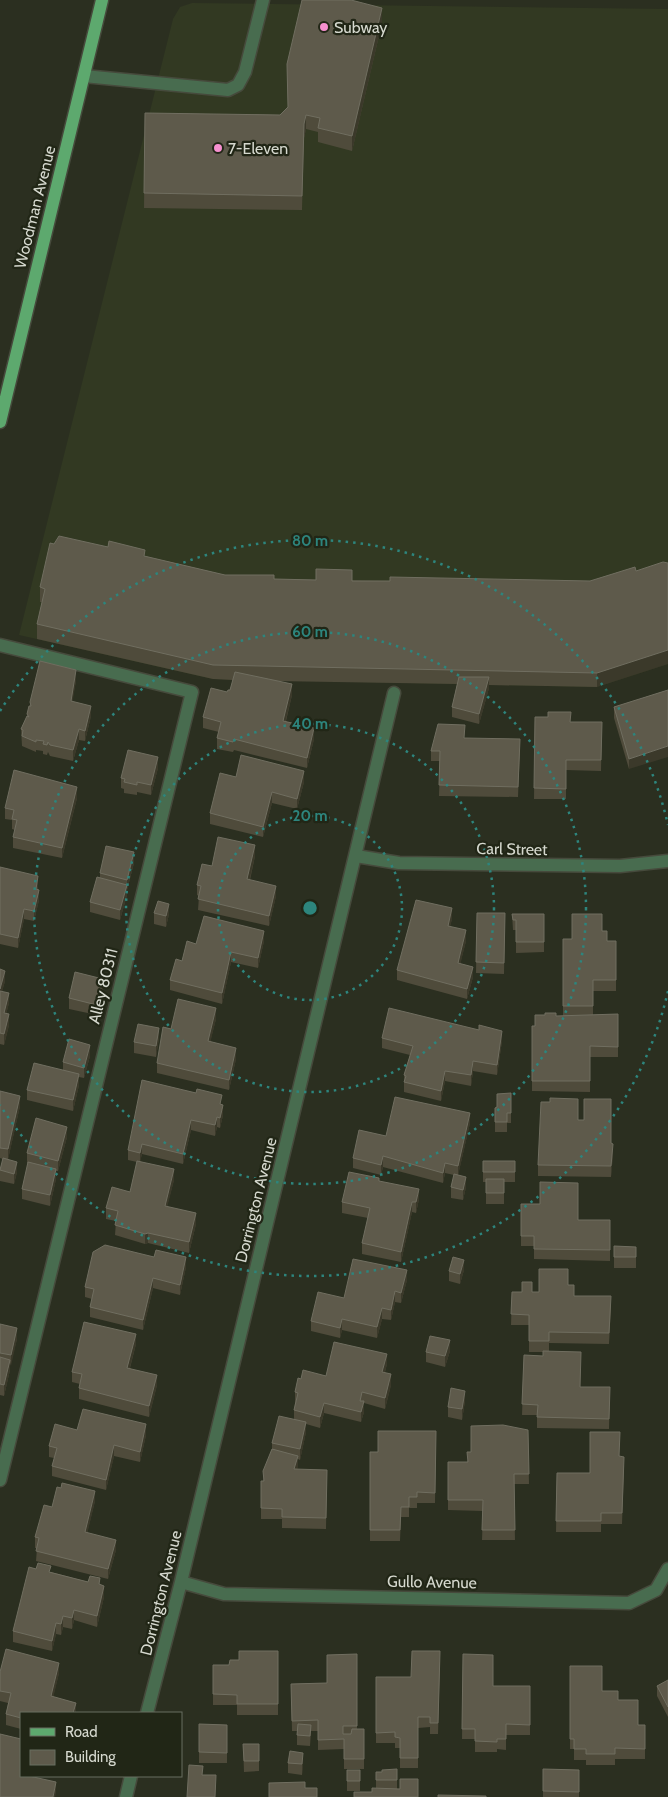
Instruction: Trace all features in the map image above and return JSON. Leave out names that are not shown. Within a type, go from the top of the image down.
[{"type":"main road","name":"Woodman Avenue","points":[[0,422],[4,391],[102,0]]},
{"type":"street","points":[[84,76],[228,90],[238,85],[245,72],[263,0]]},
{"type":"street","name":"Alley 80311","points":[[0,645],[192,692],[0,1480]]},
{"type":"street","name":"Dorrington Avenue","points":[[147,1712],[181,1582],[394,693]]},
{"type":"street","name":"Carl Street","points":[[356,856],[399,864],[620,866],[668,861]]},
{"type":"street","name":"Gullo Avenue","points":[[181,1582],[224,1594],[629,1603],[656,1590],[668,1569]]},
{"type":"street","points":[[126,1797],[131,1777]]},
{"type":"shaded area","points":[[192,3],[668,9],[668,664],[597,687],[213,679],[19,635],[173,19],[180,7]]},
{"type":"building","points":[[302,0],[351,0],[382,8],[352,136],[318,128],[320,118],[306,115],[304,124],[302,196],[144,193],[145,113],[280,115],[288,107],[287,64]]},
{"type":"building","points":[[59,536],[108,547],[109,541],[145,550],[144,556],[225,575],[274,575],[274,579],[316,580],[316,569],[352,570],[352,581],[390,581],[390,577],[590,581],[635,567],[636,571],[663,562],[668,563],[668,650],[597,673],[213,665],[37,624],[45,589],[40,587],[50,543],[54,544]]},
{"type":"building","points":[[40,661],[76,670],[71,701],[91,706],[85,731],[79,729],[73,750],[50,745],[48,742],[47,745],[43,744],[44,741],[36,740],[36,742],[22,736],[23,730],[21,729],[27,716],[29,717],[27,714],[29,706],[31,706],[30,702]]},
{"type":"building","points":[[235,672],[292,684],[283,721],[314,728],[307,758],[234,739],[233,742],[217,738],[221,722],[203,717],[211,688],[227,692],[230,690]]},
{"type":"building","points":[[459,677],[489,677],[479,714],[452,707]]},
{"type":"building","points":[[668,690],[668,746],[629,759],[614,707]]},
{"type":"building","points":[[548,712],[571,712],[570,722],[602,722],[601,760],[566,760],[566,789],[534,788],[535,717],[548,717]]},
{"type":"building","points":[[438,724],[465,725],[464,738],[520,739],[518,787],[439,785],[440,751],[431,751]]},
{"type":"building","points":[[128,750],[158,757],[151,785],[137,782],[137,785],[124,782],[125,779],[121,778]]},
{"type":"building","points":[[241,755],[304,771],[297,799],[272,792],[263,827],[210,813],[220,773],[236,777]]},
{"type":"building","points":[[14,770],[77,787],[62,848],[13,837],[17,820],[12,819],[14,810],[5,808]]},
{"type":"building","points":[[218,837],[255,845],[247,879],[276,886],[269,916],[198,899],[201,886],[197,885],[202,864],[212,866]]},
{"type":"building","points":[[106,846],[134,852],[127,880],[100,873]]},
{"type":"building","points":[[0,867],[38,876],[36,889],[39,890],[34,911],[24,909],[18,938],[0,934]]},
{"type":"building","points":[[97,877],[127,885],[120,910],[90,902]]},
{"type":"building","points":[[416,900],[452,908],[448,926],[466,930],[458,963],[473,967],[467,989],[397,970]]},
{"type":"building","points":[[158,901],[169,904],[166,916],[154,913]]},
{"type":"building","points":[[477,913],[505,913],[504,963],[476,962]]},
{"type":"building","points":[[512,914],[544,914],[544,942],[516,942],[516,920],[513,920]]},
{"type":"building","points":[[572,914],[602,914],[602,931],[607,931],[607,941],[616,941],[616,980],[593,980],[593,1006],[563,1006],[563,939],[572,939]]},
{"type":"building","points":[[204,916],[264,931],[258,958],[231,952],[222,993],[170,980],[176,959],[182,961],[187,941],[196,944]]},
{"type":"building","points":[[0,969],[5,971],[0,989]]},
{"type":"building","points":[[75,972],[103,979],[97,1005],[69,998]]},
{"type":"building","points":[[0,991],[9,993],[4,1013],[9,1014],[4,1034],[0,1033]]},
{"type":"building","points":[[178,999],[216,1008],[208,1041],[236,1048],[229,1080],[157,1063],[163,1027],[171,1029]]},
{"type":"building","points":[[389,1008],[479,1030],[479,1025],[502,1031],[497,1065],[473,1061],[471,1075],[445,1071],[441,1091],[404,1082],[406,1076],[404,1075],[413,1046],[382,1038]]},
{"type":"building","points":[[545,1013],[556,1013],[556,1016],[618,1014],[618,1047],[590,1046],[590,1081],[532,1081],[532,1026],[535,1026],[535,1015],[545,1015]]},
{"type":"building","points":[[138,1024],[159,1028],[156,1046],[134,1042]]},
{"type":"building","points":[[69,1039],[90,1045],[84,1068],[63,1062]]},
{"type":"building","points":[[34,1063],[79,1074],[73,1100],[27,1090]]},
{"type":"building","points":[[142,1080],[196,1093],[197,1089],[222,1095],[220,1104],[223,1105],[220,1118],[217,1117],[215,1125],[191,1120],[183,1154],[142,1144],[140,1153],[128,1150]]},
{"type":"building","points":[[0,1091],[20,1096],[8,1149],[0,1148]]},
{"type":"building","points":[[511,1093],[511,1113],[507,1113],[507,1122],[495,1122],[497,1094]]},
{"type":"building","points":[[395,1097],[470,1113],[458,1166],[445,1163],[443,1173],[383,1156],[381,1165],[353,1158],[359,1130],[386,1136]]},
{"type":"building","points":[[550,1098],[578,1099],[578,1120],[584,1120],[584,1099],[611,1099],[611,1143],[613,1144],[611,1166],[538,1165],[541,1102],[550,1102]]},
{"type":"building","points":[[36,1118],[67,1127],[58,1161],[27,1153]]},
{"type":"building","points":[[3,1158],[17,1162],[14,1174],[0,1170]]},
{"type":"building","points":[[137,1161],[174,1169],[165,1206],[196,1213],[189,1242],[148,1233],[145,1234],[115,1225],[118,1211],[106,1208],[112,1187],[130,1192]]},
{"type":"building","points":[[483,1161],[515,1161],[515,1172],[483,1172]]},
{"type":"building","points":[[28,1162],[56,1169],[50,1195],[22,1189]]},
{"type":"building","points":[[349,1172],[379,1178],[379,1181],[419,1189],[416,1202],[412,1202],[401,1252],[362,1243],[370,1208],[342,1202]]},
{"type":"building","points":[[454,1174],[466,1177],[463,1190],[451,1187]]},
{"type":"building","points":[[486,1179],[504,1179],[504,1193],[486,1193]]},
{"type":"building","points":[[540,1182],[578,1183],[578,1220],[610,1220],[610,1250],[534,1249],[534,1236],[521,1236],[521,1204],[540,1204]]},
{"type":"building","points":[[105,1245],[154,1257],[156,1250],[186,1257],[180,1285],[153,1278],[143,1320],[90,1307],[94,1289],[85,1287],[93,1252]]},
{"type":"building","points":[[614,1246],[636,1247],[636,1257],[614,1257]]},
{"type":"building","points":[[453,1257],[464,1260],[460,1274],[449,1271]]},
{"type":"building","points":[[353,1259],[407,1270],[401,1293],[395,1291],[391,1310],[382,1308],[377,1327],[342,1319],[340,1328],[311,1321],[318,1292],[344,1298]]},
{"type":"building","points":[[539,1269],[568,1269],[568,1285],[574,1285],[574,1296],[611,1296],[609,1333],[549,1332],[549,1341],[529,1341],[529,1315],[511,1314],[512,1292],[522,1292],[522,1282],[532,1282],[532,1292],[539,1292]]},
{"type":"building","points":[[84,1322],[136,1334],[127,1368],[157,1375],[149,1406],[79,1388],[82,1374],[72,1372]]},
{"type":"building","points":[[0,1324],[17,1328],[11,1355],[0,1353]]},
{"type":"building","points":[[430,1336],[450,1340],[445,1356],[426,1352]]},
{"type":"building","points":[[334,1342],[387,1354],[382,1372],[391,1374],[385,1398],[362,1392],[360,1401],[364,1401],[361,1412],[324,1403],[320,1417],[294,1410],[298,1393],[295,1392],[298,1378],[301,1379],[303,1370],[326,1376]]},
{"type":"building","points":[[543,1351],[581,1352],[580,1387],[610,1387],[609,1419],[537,1417],[538,1405],[522,1404],[524,1355],[543,1356]]},
{"type":"building","points":[[0,1357],[10,1360],[4,1385],[0,1384]]},
{"type":"building","points":[[451,1388],[465,1391],[462,1409],[448,1407]]},
{"type":"building","points":[[83,1409],[146,1424],[140,1452],[114,1445],[106,1480],[52,1466],[57,1448],[49,1446],[55,1424],[77,1430]]},
{"type":"building","points":[[279,1416],[306,1422],[300,1449],[272,1443]]},
{"type":"building","points":[[503,1425],[528,1430],[529,1474],[514,1474],[515,1530],[482,1530],[483,1500],[448,1500],[448,1462],[468,1462],[467,1452],[471,1452],[471,1426]]},
{"type":"building","points":[[378,1431],[436,1431],[435,1493],[417,1492],[417,1497],[409,1497],[409,1507],[401,1507],[400,1530],[370,1530],[370,1452],[378,1452]]},
{"type":"building","points":[[590,1432],[620,1432],[619,1456],[624,1457],[622,1513],[601,1513],[601,1521],[556,1521],[557,1473],[590,1473]]},
{"type":"building","points":[[272,1449],[298,1456],[294,1469],[327,1470],[326,1518],[282,1517],[282,1509],[261,1508],[261,1481],[264,1481],[263,1471]]},
{"type":"building","points":[[62,1483],[95,1491],[85,1532],[116,1540],[108,1569],[36,1551],[39,1538],[35,1537],[44,1505],[52,1507],[57,1487],[61,1488]]},
{"type":"building","points":[[38,1563],[51,1566],[49,1572],[88,1582],[90,1576],[100,1578],[99,1584],[104,1586],[97,1616],[74,1610],[72,1618],[63,1616],[61,1624],[56,1623],[52,1641],[13,1631],[29,1567],[36,1569]]},
{"type":"building","points":[[6,1649],[59,1663],[51,1696],[76,1703],[73,1712],[20,1712],[20,1718],[6,1714],[11,1693],[0,1691],[0,1672]]},
{"type":"building","points":[[239,1651],[278,1651],[278,1704],[237,1704],[237,1695],[213,1694],[213,1665],[229,1665],[230,1660],[239,1660]]},
{"type":"building","points":[[412,1651],[440,1651],[438,1723],[430,1723],[430,1717],[418,1717],[418,1758],[400,1758],[400,1738],[395,1737],[395,1732],[376,1733],[376,1677],[411,1677]]},
{"type":"building","points":[[357,1654],[357,1726],[343,1726],[343,1734],[351,1734],[352,1729],[364,1729],[364,1759],[344,1759],[344,1739],[318,1740],[318,1720],[292,1721],[291,1684],[327,1683],[327,1655]]},
{"type":"building","points":[[463,1654],[493,1655],[493,1686],[530,1686],[530,1725],[506,1724],[506,1739],[497,1739],[497,1742],[475,1741],[475,1729],[462,1729]]},
{"type":"building","points":[[570,1666],[602,1666],[602,1691],[618,1691],[618,1700],[638,1700],[638,1725],[645,1725],[645,1749],[615,1748],[615,1754],[586,1754],[586,1749],[574,1749],[574,1739],[570,1739]]},
{"type":"building","points":[[668,1680],[668,1707],[657,1686]]},
{"type":"building","points":[[199,1724],[227,1725],[227,1753],[199,1752]]},
{"type":"building","points":[[298,1724],[311,1725],[310,1736],[297,1735]]},
{"type":"building","points":[[0,1734],[20,1739],[20,1777],[34,1777],[56,1782],[53,1797],[0,1797]]},
{"type":"building","points":[[243,1744],[259,1744],[259,1761],[244,1761]]},
{"type":"building","points":[[290,1751],[303,1753],[302,1764],[288,1763]]},
{"type":"building","points":[[189,1765],[203,1766],[202,1775],[216,1775],[215,1797],[187,1797]]},
{"type":"building","points":[[397,1769],[397,1780],[376,1780],[376,1772]]},
{"type":"building","points":[[543,1769],[579,1770],[579,1792],[543,1791]]},
{"type":"building","points":[[347,1770],[360,1770],[360,1781],[347,1781]]},
{"type":"building","points":[[400,1779],[418,1779],[418,1797],[354,1797],[354,1792],[372,1792],[372,1788],[400,1789]]},
{"type":"building","points":[[305,1782],[305,1788],[317,1788],[317,1797],[269,1797],[269,1783]]},
{"type":"building","points":[[438,1795],[486,1796],[486,1797],[438,1797]]},
{"type":"place","name":"Subway","points":[[324,27]]},
{"type":"place","name":"7-Eleven","points":[[218,148]]}]
